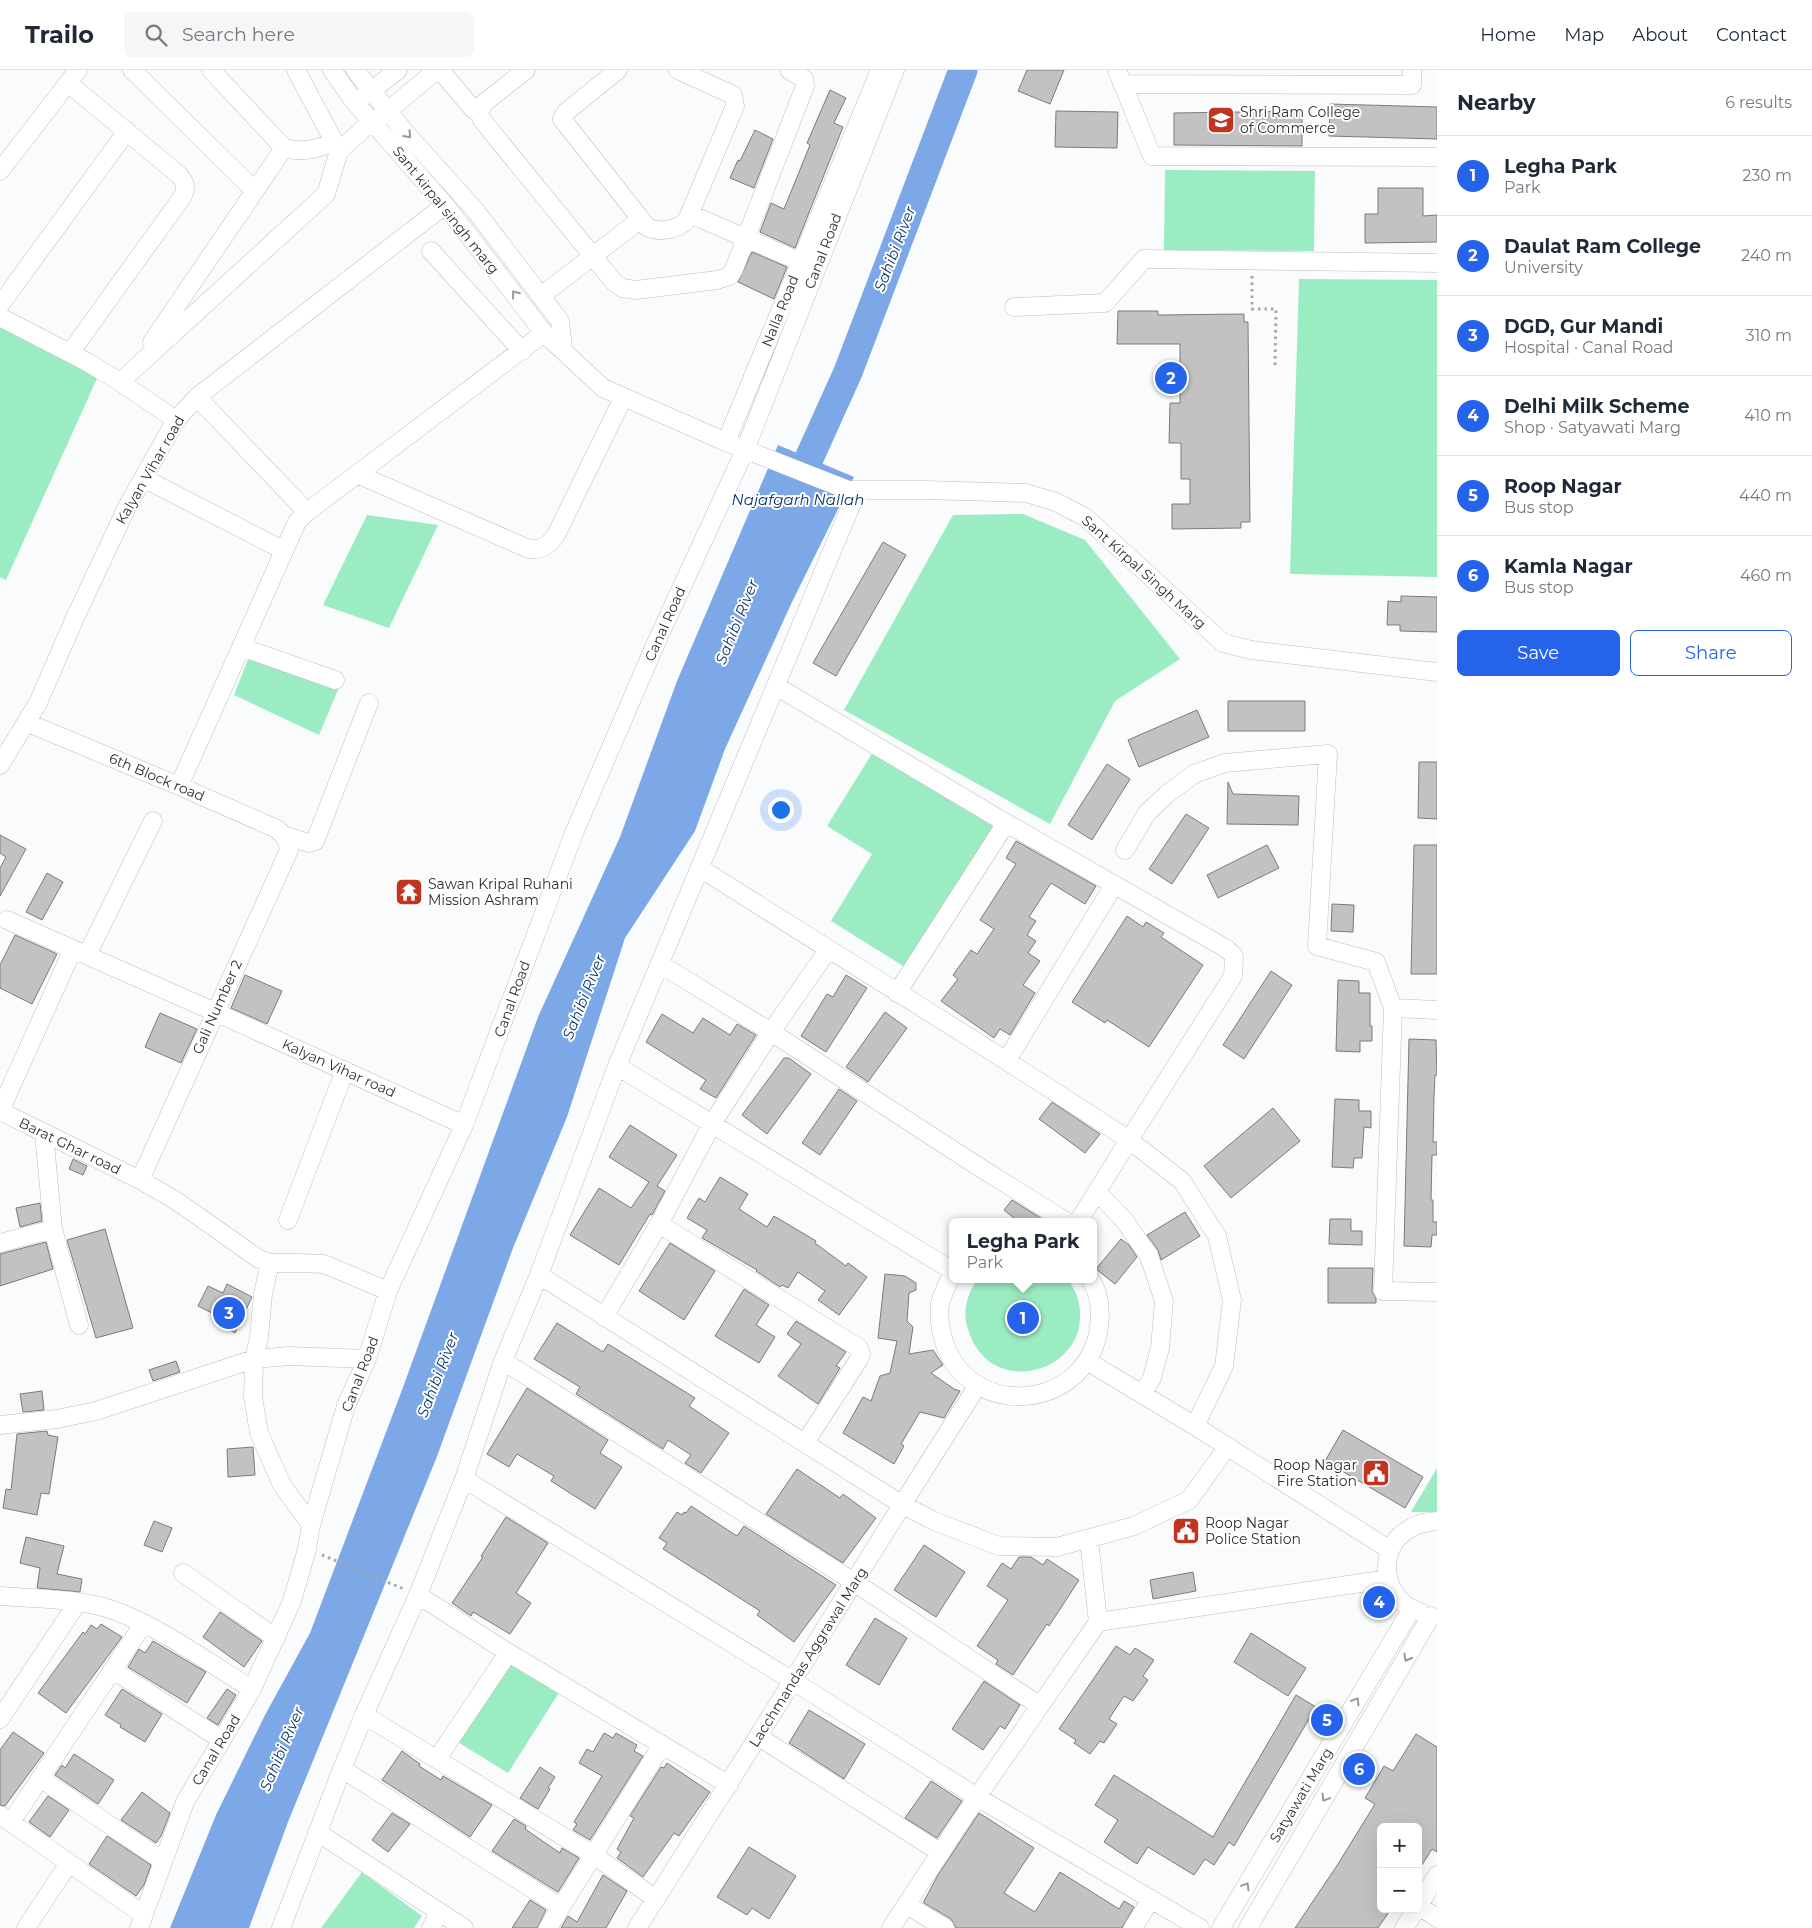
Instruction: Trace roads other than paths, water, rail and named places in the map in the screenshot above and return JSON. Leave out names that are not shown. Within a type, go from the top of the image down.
[{"type":"street","points":[[132,70],[254,190]]},
{"type":"street","points":[[210,70],[284,148],[297,151],[337,146],[373,122],[439,70],[473,109],[479,113],[482,120],[622,288],[636,290],[723,279],[730,276],[805,86],[804,79],[789,70]]},
{"type":"street","points":[[120,382],[326,194],[337,146],[296,70]]},
{"type":"street","name":"Sant kirpal singh marg","points":[[332,70],[356,103],[445,205],[544,333],[603,388],[726,442],[853,490]]},
{"type":"street","name":"Sant kirpal singh marg","points":[[355,70],[387,111],[475,210],[560,321],[563,349]]},
{"type":"street","points":[[356,103],[398,70]]},
{"type":"street","points":[[479,113],[484,103],[526,70]]},
{"type":"street","points":[[618,70],[566,112],[562,119],[646,226],[658,231],[683,224],[690,214],[736,101],[733,94],[678,70]]},
{"type":"street","name":"Nalla Road","points":[[726,442],[880,70]]},
{"type":"street","name":"Canal Road","points":[[142,1921],[185,1802],[252,1689],[292,1601],[307,1549],[311,1525],[346,1406],[367,1359],[388,1291],[464,1125],[574,833],[656,643],[751,452],[895,70]]},
{"type":"street","points":[[1412,70],[1412,85],[1120,77],[1152,156],[1437,157]]},
{"type":"street","points":[[0,171],[6,151],[73,76],[127,132],[184,180],[186,188],[183,196],[70,353]]},
{"type":"street","points":[[0,305],[127,132]]},
{"type":"street","points":[[136,366],[284,148]]},
{"type":"street","name":"Kalyan Vihar road","points":[[0,765],[28,723],[128,505],[176,420],[197,397],[445,205]]},
{"type":"street","points":[[690,214],[801,262]]},
{"type":"street","points":[[541,296],[641,219]]},
{"type":"street","points":[[431,251],[522,350]]},
{"type":"street","points":[[1014,307],[1105,303],[1144,259],[1437,263]]},
{"type":"street","points":[[0,317],[70,353],[120,382],[176,420]]},
{"type":"street","points":[[179,786],[297,522],[307,512],[544,333]]},
{"type":"street","points":[[197,397],[307,512]]},
{"type":"street","points":[[357,474],[529,549],[540,550],[550,544],[556,535],[623,398]]},
{"type":"street","points":[[143,478],[283,550]]},
{"type":"street","points":[[281,1928],[364,1714],[418,1595],[464,1479],[503,1361],[539,1275],[617,1066],[776,686],[853,490]]},
{"type":"street","name":"Sant Kirpal Singh Marg","points":[[853,490],[1026,493],[1056,502],[1085,517],[1223,643],[1251,650],[1437,672]]},
{"type":"street","points":[[240,646],[335,680]]},
{"type":"street","points":[[776,686],[1006,823],[1227,949],[1234,956],[1233,976],[1081,1218]]},
{"type":"street","name":"6th Block road","points":[[28,723],[179,786],[277,829],[283,834],[309,843],[315,841],[370,703]]},
{"type":"street","points":[[1125,850],[1148,813],[1166,795],[1194,774],[1225,763],[1328,754],[1317,946],[1376,962],[1393,1008],[1383,1290],[1437,1292]]},
{"type":"street","points":[[0,1111],[80,952],[154,821]]},
{"type":"street","points":[[897,993],[1006,823]]},
{"type":"street","name":"Gali Number 2","points":[[140,1180],[289,850],[283,834]]},
{"type":"street","points":[[700,868],[828,950],[1008,1060],[1130,1140],[1182,1181],[1217,1236],[1232,1300],[1224,1366],[1195,1426]]},
{"type":"street","points":[[1008,1060],[1114,885]]},
{"type":"street","points":[[7,920],[215,1012]]},
{"type":"street","points":[[604,1317],[659,1224],[712,1124],[771,1032],[828,950]]},
{"type":"street","points":[[660,964],[771,1032],[978,1167],[1061,1218]]},
{"type":"street","points":[[1393,1008],[1437,1010]]},
{"type":"street","name":"Kalyan Vihar road","points":[[215,1012],[464,1125]]},
{"type":"street","points":[[617,1066],[949,1270]]},
{"type":"street","points":[[288,1220],[344,1070]]},
{"type":"street","name":"Barat Ghar road","points":[[0,1111],[140,1180],[175,1200],[258,1259],[270,1264]]},
{"type":"street","points":[[44,1133],[53,1229],[79,1325]]},
{"type":"street","points":[[1097,1192],[1124,1220],[1149,1256],[1164,1301],[1160,1348],[1152,1378],[1142,1394]]},
{"type":"street","points":[[659,1224],[860,1348],[861,1354],[805,1443]]},
{"type":"street","points":[[0,1243],[53,1229]]},
{"type":"street","points":[[311,1525],[282,1485],[259,1432],[253,1398],[254,1359],[259,1337],[263,1294],[270,1264],[324,1264],[388,1291]]},
{"type":"street","points":[[539,1275],[901,1504],[934,1521],[999,1546],[1057,1548],[1134,1526],[1189,1500],[1228,1446]]},
{"type":"street","points":[[949,1282],[940,1304],[940,1331],[950,1358],[968,1379],[992,1393],[1015,1397],[1043,1394],[1068,1382],[1088,1361],[1097,1340],[1101,1312],[1093,1283]]},
{"type":"street","points":[[0,1425],[57,1419],[96,1411],[254,1359],[289,1356],[367,1359]]},
{"type":"street","points":[[503,1361],[854,1582],[1040,1706]]},
{"type":"street","points":[[1088,1361],[1228,1446],[1390,1550]]},
{"type":"street","name":"Lacchmandas Aggrawal Marg","points":[[638,1928],[794,1681],[901,1504],[978,1384]]},
{"type":"street","points":[[464,1479],[794,1681],[976,1797],[1200,1928]]},
{"type":"street","points":[[1434,1615],[1411,1610],[1400,1602],[1392,1591],[1388,1579],[1387,1565],[1390,1550],[1398,1538],[1410,1528],[1423,1522],[1437,1521]]},
{"type":"street","points":[[891,1928],[976,1797],[1098,1622],[1089,1539]]},
{"type":"street","points":[[183,1573],[276,1638]]},
{"type":"street","points":[[1098,1622],[1388,1579]]},
{"type":"street","points":[[418,1595],[508,1653],[729,1785]]},
{"type":"street","points":[[0,1596],[78,1602],[112,1610],[144,1624],[252,1689]]},
{"type":"street","points":[[0,1719],[78,1602]]},
{"type":"street","name":"Satyawati Marg","points":[[1221,1928],[1411,1610]]},
{"type":"street","name":"Satyawati Marg","points":[[1248,1928],[1434,1615]]},
{"type":"street","points":[[142,1921],[69,1863],[5,1819],[40,1778],[144,1624]]},
{"type":"street","points":[[436,1759],[508,1653]]},
{"type":"street","points":[[113,1670],[222,1740]]},
{"type":"street","points":[[364,1714],[592,1854],[656,1899]]},
{"type":"street","points":[[759,1737],[941,1853]]},
{"type":"street","points":[[548,1928],[592,1854],[662,1745]]},
{"type":"street","points":[[342,1769],[561,1907]]},
{"type":"street","points":[[40,1778],[163,1861]]},
{"type":"street","points":[[317,1832],[464,1928]]},
{"type":"street","points":[[26,1928],[69,1863]]},
{"type":"street","points":[[1422,1900],[1437,1875]]},
{"type":"street","points":[[1133,1928],[1151,1899]]},
{"type":"street","points":[[907,1905],[945,1928]]},
{"type":"street","points":[[1422,1909],[1437,1918]]},
{"type":"street","points":[[431,1928],[439,1912]]},
{"type":"street","points":[[1404,1928],[1414,1913]]},
{"type":"water","name":"Najafgarh Nallah","points":[[778,445],[854,477],[792,602],[725,749],[695,831],[625,938],[567,1117],[513,1248],[436,1459],[288,1822],[249,1928],[170,1928],[216,1815],[265,1715],[310,1633],[402,1390],[538,1017],[620,837],[677,681]]},
{"type":"waterway","name":"Sahibi River","points":[[793,494],[848,372],[963,70]]},
{"type":"place","name":"Shri Ram College of Commerce","points":[[1221,120]]},
{"type":"place","name":"Daulat Ram College","points":[[1171,378]]},
{"type":"place","name":"Sawan Kripal Ruhani Mission Ashram","points":[[409,892]]},
{"type":"place","name":"DGD, Gur Mandi","points":[[229,1313]]},
{"type":"place","name":"Legha Park","points":[[1023,1318]]},
{"type":"place","name":"Roop Nagar Fire Station","points":[[1376,1473]]},
{"type":"place","name":"Roop Nagar Police Station","points":[[1186,1531]]},
{"type":"place","name":"Delhi Milk Scheme","points":[[1379,1602]]},
{"type":"place","name":"Roop Nagar","points":[[1327,1720]]},
{"type":"place","name":"Kamla Nagar","points":[[1359,1769]]}]
